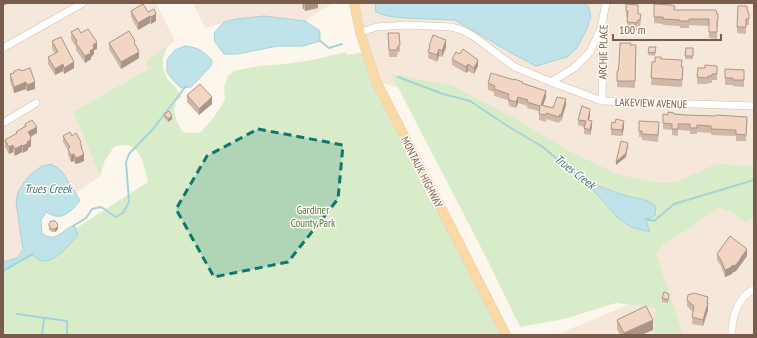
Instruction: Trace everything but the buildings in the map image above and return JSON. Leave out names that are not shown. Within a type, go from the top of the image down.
[{"type":"main road","name":"MONTAUK HIGHWAY","points":[[354,3],[360,32],[376,81],[506,335]]},
{"type":"street","name":"ARCHIE PLACE","points":[[602,100],[603,52],[601,28],[606,3]]},
{"type":"street","points":[[3,48],[78,4]]},
{"type":"street","name":"LAKEVIEW AVENUE","points":[[360,32],[377,27],[406,25],[452,28],[464,31],[515,67],[551,82],[602,100],[754,106]]},
{"type":"street","points":[[551,82],[574,68],[590,52],[601,28]]},
{"type":"street","points":[[3,123],[36,103]]},
{"type":"street","points":[[732,335],[731,326],[734,314],[749,291],[754,289]]},
{"type":"highlighted area","points":[[258,129],[343,145],[338,199],[288,262],[214,277],[176,209],[207,156]]},
{"type":"shaded area","points":[[3,3],[156,3],[175,41],[146,61],[148,69],[73,112],[100,176],[76,193],[66,176],[18,192],[16,203],[23,250],[17,258],[3,262]]},
{"type":"shaded area","points":[[193,3],[333,3],[305,21],[264,16],[236,19],[205,28]]},
{"type":"shaded area","points":[[355,3],[754,3],[754,335],[555,335],[631,304],[534,174],[532,129],[376,81]]},
{"type":"green space","name":"Gardiner County Park","points":[[167,46],[163,58],[163,68],[168,80],[182,97],[177,100],[175,105],[176,117],[183,132],[192,133],[201,132],[214,117],[225,100],[224,87],[228,76],[234,71],[259,66],[312,60],[346,52],[347,55],[366,52],[506,335],[3,335],[3,271],[81,225],[148,182],[144,165],[139,153],[130,146],[124,145],[114,147],[105,160],[100,176],[73,112],[148,69],[146,61]]},
{"type":"green space","points":[[391,74],[453,86],[514,118],[571,152],[619,175],[661,183],[677,182],[716,164],[754,166],[754,217],[746,223],[733,213],[718,207],[692,227],[663,244],[656,254],[683,335],[654,335],[655,308],[616,303],[564,319],[520,327],[488,261]],"holes":[[[587,182],[627,196],[654,215],[646,220],[650,231],[631,227],[618,218]]]},
{"type":"water","points":[[375,3],[581,3],[588,6],[591,16],[586,31],[576,49],[567,57],[536,66],[455,20],[387,16],[376,12]]},
{"type":"water","points":[[264,16],[305,21],[320,31],[320,41],[303,46],[278,46],[237,54],[224,54],[215,42],[214,33],[224,22]]},
{"type":"water","points":[[185,46],[200,50],[212,60],[211,66],[191,87],[181,88],[167,72],[167,60],[175,50]]},
{"type":"water","name":"Trues Creek","points":[[51,164],[64,174],[80,201],[63,216],[55,216],[46,212],[41,220],[42,233],[47,236],[55,237],[74,225],[78,235],[56,257],[46,261],[40,260],[32,254],[3,271],[3,262],[17,258],[23,250],[16,203],[18,192],[32,173],[42,166]]},
{"type":"water","points":[[586,182],[627,196],[646,200],[653,204],[656,207],[655,215],[646,220],[650,232],[631,227],[618,218]]},
{"type":"waterway","name":"Trues Creek","points":[[319,40],[329,48],[342,44]]},
{"type":"waterway","name":"Trues Creek","points":[[398,77],[443,94],[470,101],[509,127],[543,147],[587,182]]},
{"type":"waterway","name":"Trues Creek","points":[[73,226],[86,218],[92,209],[101,207],[116,217],[123,213],[129,202],[126,162],[129,154],[153,129],[186,86]]},
{"type":"waterway","name":"Trues Creek","points":[[645,219],[654,221],[674,204],[754,180]]},
{"type":"waterway","name":"Trues Creek","points":[[3,271],[33,254]]},
{"type":"waterway","points":[[17,314],[67,321],[67,335]]},
{"type":"waterway","points":[[42,335],[44,318]]}]
